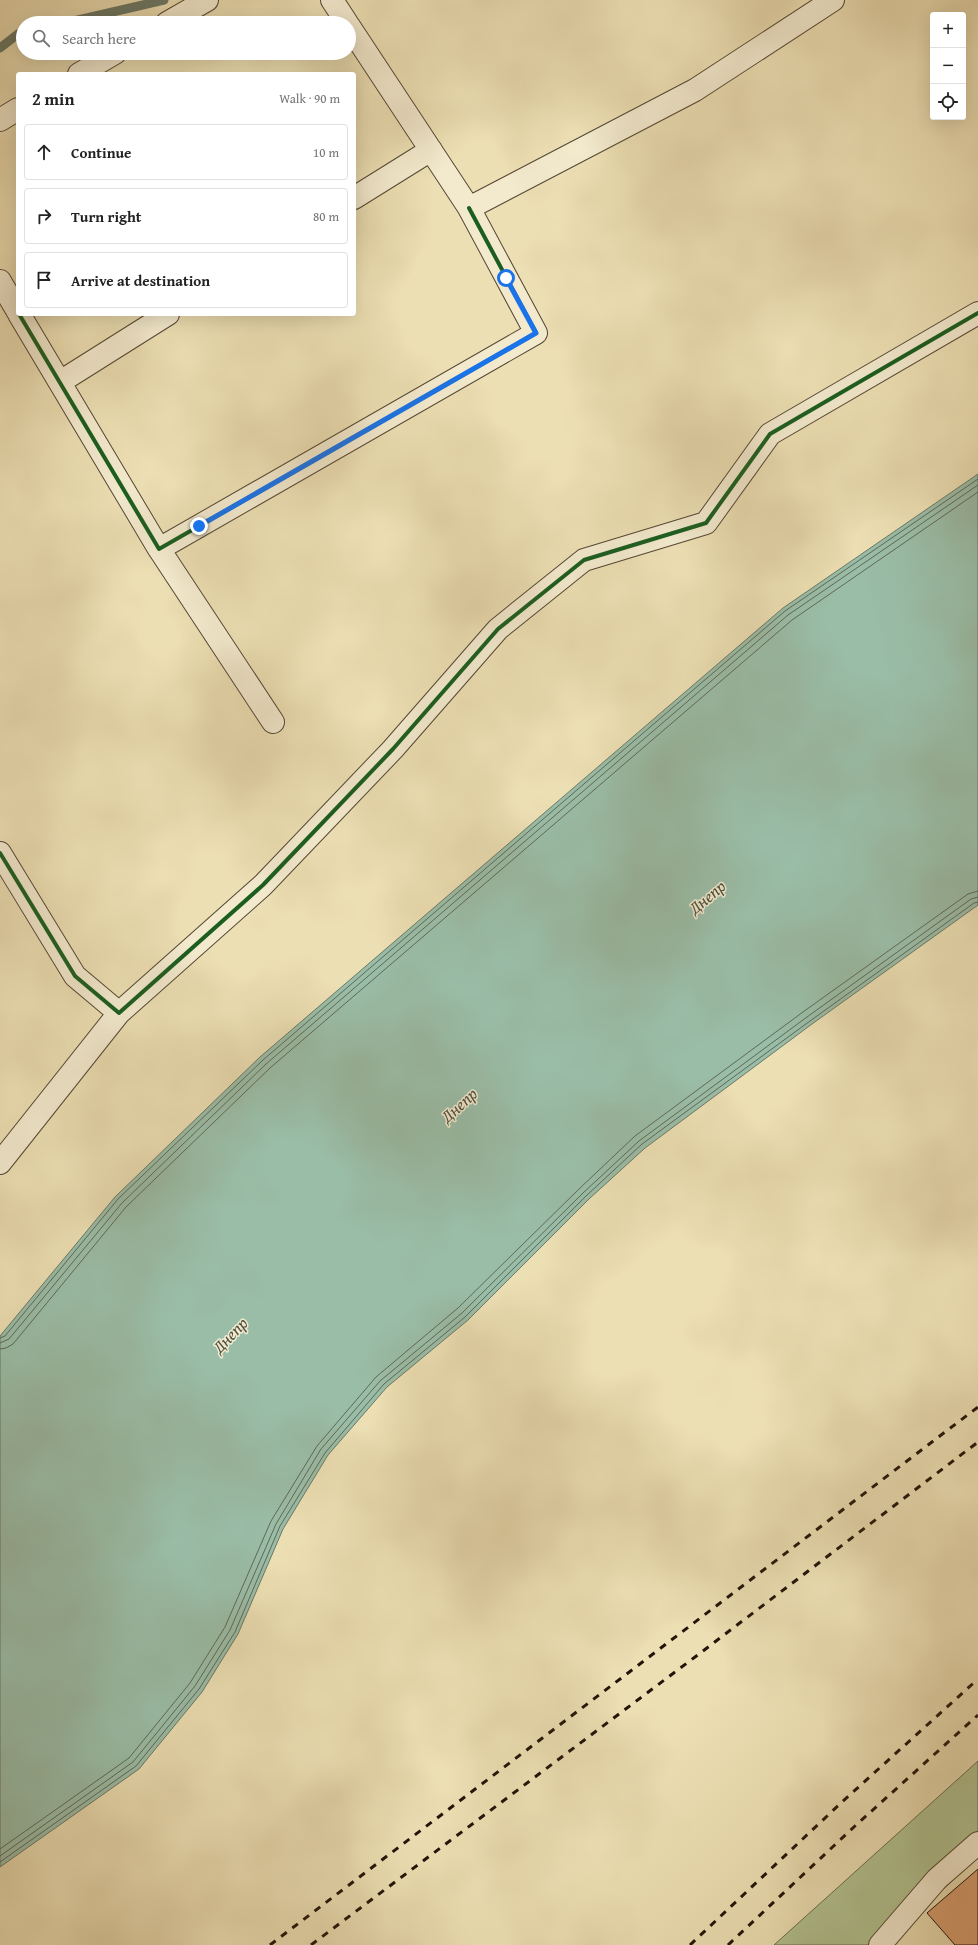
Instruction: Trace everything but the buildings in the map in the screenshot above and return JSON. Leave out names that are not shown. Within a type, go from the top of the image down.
[{"type":"street","points":[[179,16],[207,0]]},
{"type":"street","points":[[332,0],[342,16]]},
{"type":"street","points":[[469,208],[695,90],[833,0]]},
{"type":"street","points":[[159,549],[536,333],[469,208],[356,37]]},
{"type":"street","points":[[82,72],[103,60]]},
{"type":"street","points":[[0,120],[16,110]]},
{"type":"street","points":[[356,197],[431,150]]},
{"type":"street","points":[[0,281],[16,308]]},
{"type":"street","points":[[0,1164],[118,1013],[264,885],[393,749],[498,629],[584,560],[706,523],[770,434],[978,313]]},
{"type":"street","points":[[21,316],[159,549],[274,722]]},
{"type":"street","points":[[60,382],[165,316]]},
{"type":"street","points":[[0,853],[75,976],[118,1013]]},
{"type":"street","points":[[880,1945],[937,1879],[978,1843]]},
{"type":"shaded area","points":[[978,1761],[978,1856],[899,1931],[889,1945],[774,1945]]},
{"type":"water","name":"Днепр","points":[[978,474],[978,905],[812,1024],[645,1148],[589,1199],[468,1320],[387,1387],[328,1455],[283,1529],[238,1634],[202,1692],[139,1769],[0,1867],[0,1336],[115,1197],[260,1057],[783,608]]},
{"type":"waterway","points":[[95,16],[164,0]]},
{"type":"waterway","points":[[0,48],[16,36]]},
{"type":"railway","points":[[270,1945],[978,1407]]},
{"type":"railway","points":[[311,1945],[695,1657],[978,1442]]},
{"type":"railway","points":[[690,1945],[842,1802],[978,1679]]},
{"type":"railway","points":[[728,1945],[855,1826],[978,1715]]},
{"type":"cycle path","points":[[20,316],[159,549],[536,333],[469,208]]},
{"type":"cycle path","points":[[0,853],[75,976],[119,1013],[263,885],[393,749],[498,629],[584,560],[706,523],[770,434],[978,313]]},
{"type":"route","points":[[199,526],[536,333],[506,278]]}]
